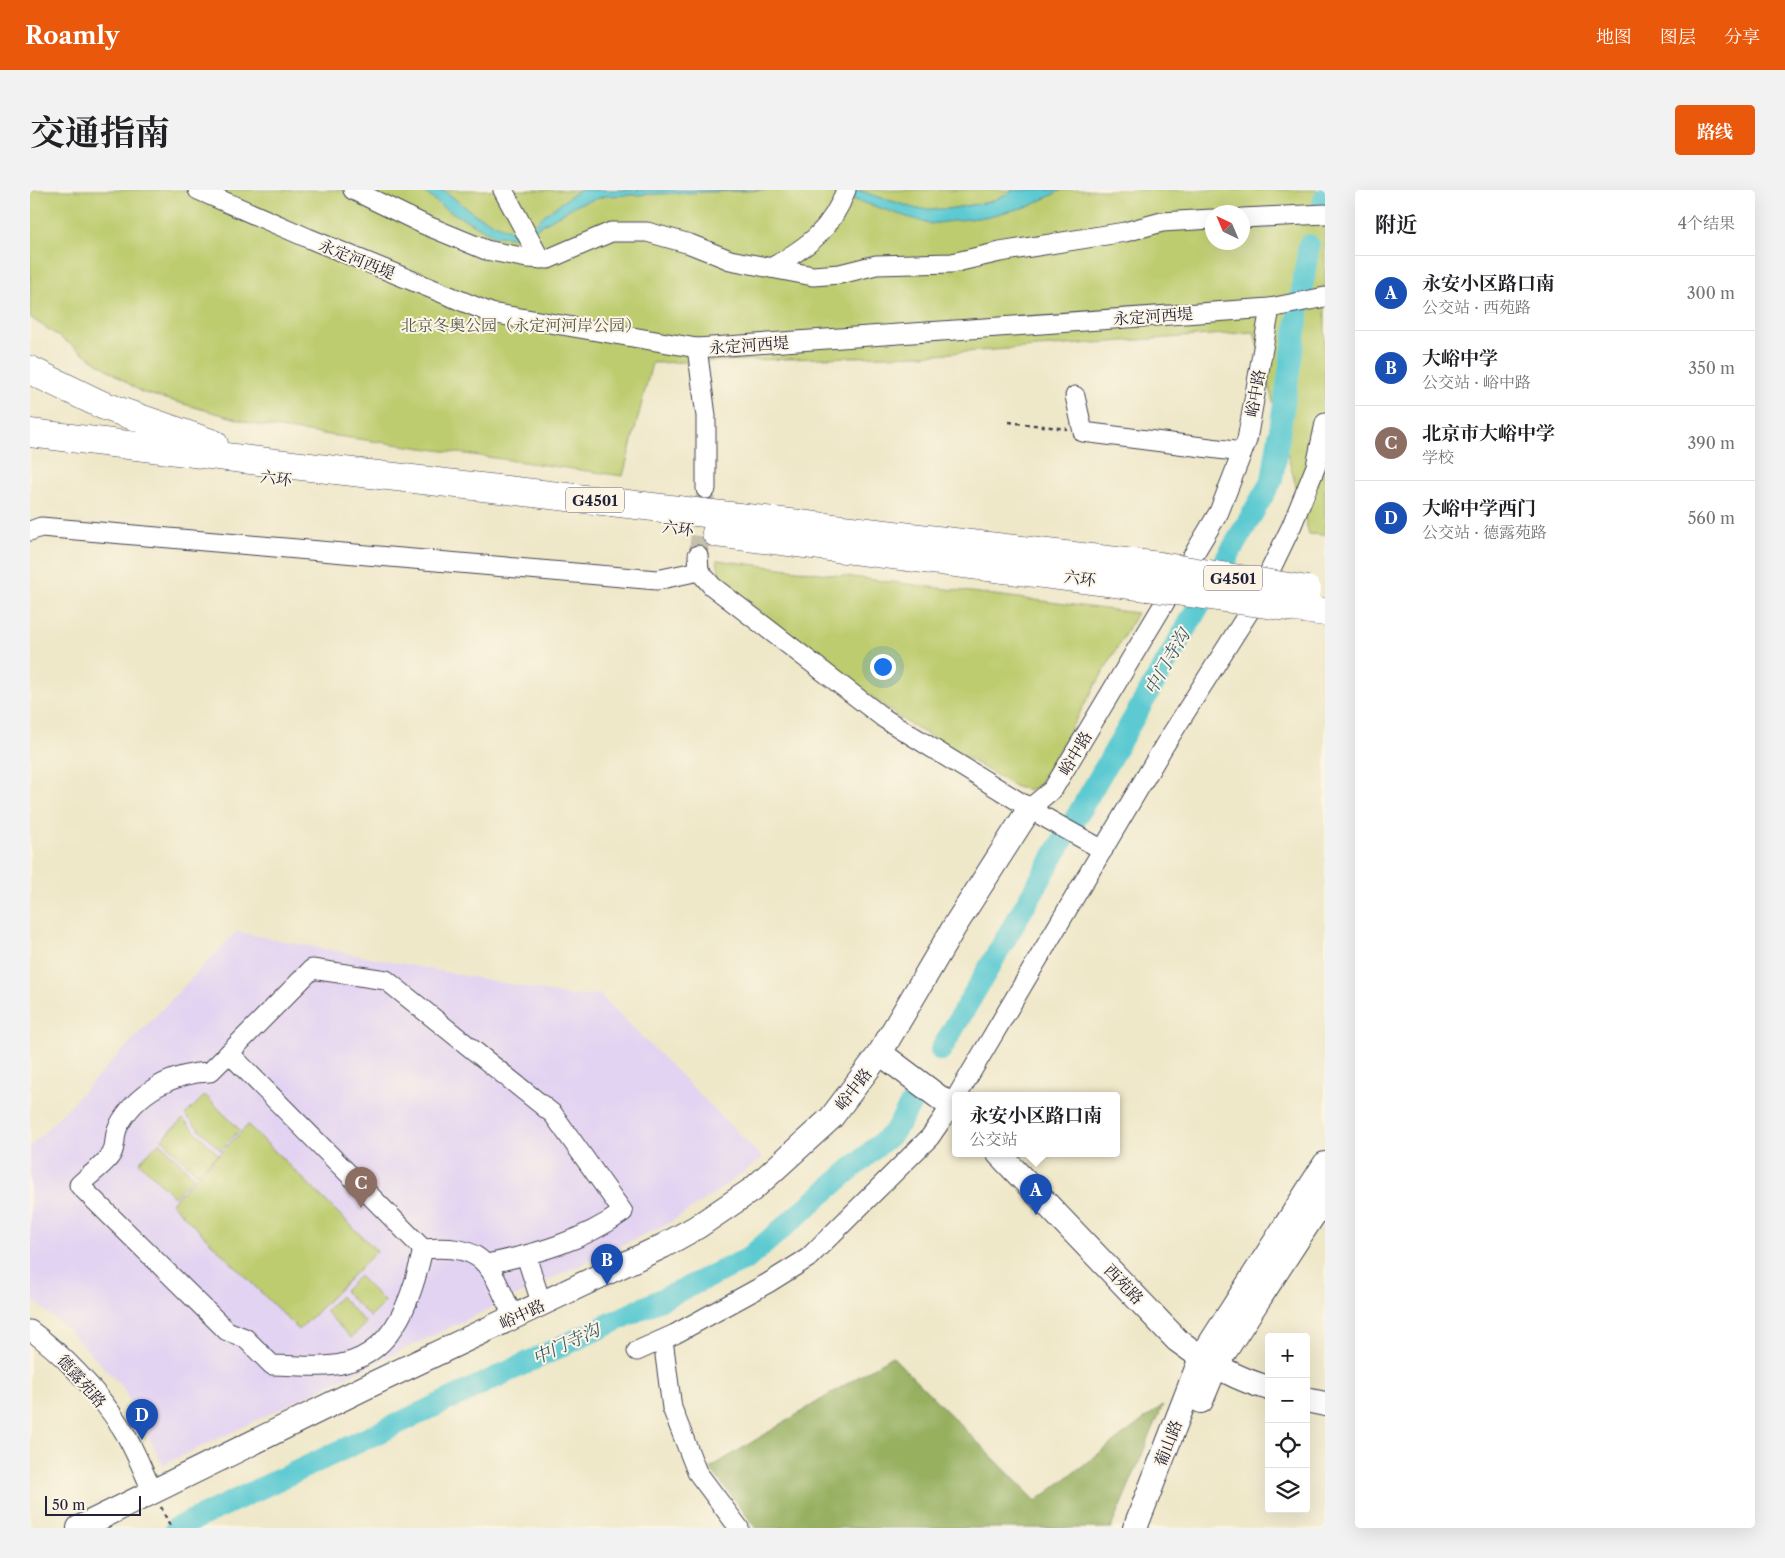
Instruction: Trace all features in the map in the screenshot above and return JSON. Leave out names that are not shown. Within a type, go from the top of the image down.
[{"type":"highway","points":[[30,370],[102,405],[267,462]]},
{"type":"highway","name":"六环","points":[[30,432],[1309,596],[1325,612]]},
{"type":"highway","name":"六环","points":[[30,447],[1153,576]]},
{"type":"main road","name":"峪中路","points":[[79,1528],[366,1387],[542,1305],[697,1228],[753,1189],[831,1118],[880,1053],[956,924],[1037,813]]},
{"type":"main road","points":[[880,1053],[952,1100]]},
{"type":"main road","name":"西苑路","points":[[1002,1157],[1178,1340],[1209,1361],[1250,1383],[1265,1387]]},
{"type":"main road","points":[[1209,1361],[1325,1164]]},
{"type":"main road","points":[[1209,1361],[1325,1197]]},
{"type":"main road","name":"葡山路","points":[[1135,1528],[1209,1361]]},
{"type":"main road","name":"葡山路","points":[[1151,1528],[1209,1361]]},
{"type":"main road","points":[[1310,1401],[1325,1404]]},
{"type":"street","name":"永定河西堤","points":[[198,190],[308,238],[491,313],[697,348],[1271,308],[1325,297]]},
{"type":"street","points":[[353,190],[423,224],[486,250],[532,244]]},
{"type":"street","points":[[503,190],[532,244],[548,259],[611,232],[647,232],[690,244],[730,260],[813,276],[840,274],[876,265],[952,263],[1000,252],[1125,232],[1162,222],[1205,219]]},
{"type":"street","points":[[771,268],[805,248],[830,224],[844,195]]},
{"type":"street","points":[[1250,218],[1325,214]]},
{"type":"street","name":"峪中路","points":[[1037,813],[1053,790],[1219,512],[1247,440],[1271,308]]},
{"type":"street","points":[[697,348],[706,416],[706,489]]},
{"type":"street","points":[[1074,396],[1083,432],[1242,452]]},
{"type":"street","points":[[961,1092],[1164,746],[1238,632],[1275,566],[1316,466],[1325,423]]},
{"type":"street","points":[[30,531],[41,527],[657,580],[698,563],[712,586],[885,719],[1037,813],[1102,850]]},
{"type":"street","points":[[423,1249],[417,1278],[407,1308],[391,1331],[364,1356],[345,1363],[272,1365],[245,1338],[227,1331],[79,1185],[112,1154],[118,1128],[131,1108],[153,1088],[180,1075],[210,1072],[312,969],[386,980],[553,1114],[623,1212],[569,1242],[526,1256],[487,1264]]},
{"type":"street","points":[[229,1053],[423,1249]]},
{"type":"street","points":[[637,1351],[663,1340],[768,1283],[808,1258],[930,1137],[952,1106]]},
{"type":"street","points":[[423,1249],[445,1247],[461,1249],[487,1264],[514,1318]]},
{"type":"street","points":[[526,1256],[542,1305]]},
{"type":"street","name":"德露苑路","points":[[30,1330],[52,1346],[78,1373],[122,1428],[153,1492]]},
{"type":"street","points":[[663,1340],[672,1408],[697,1472],[739,1528]]},
{"type":"path","points":[[1009,422],[1083,432]]},
{"type":"path","points":[[153,1492],[171,1528]]},
{"type":"shaded area","points":[[236,932],[571,996],[599,994],[763,1158],[711,1196],[672,1221],[163,1465],[122,1386],[70,1332],[30,1297],[30,1147]]},
{"type":"green space","name":"北京冬奥公园（永定河河岸公园）","points":[[30,190],[1325,190],[1325,535],[1309,534],[1254,332],[921,355],[652,363],[623,476],[258,425],[141,392],[30,317]]},
{"type":"green space","points":[[717,560],[1137,613],[1039,784],[1030,790],[1016,787],[898,717],[736,593],[720,576]]},
{"type":"green space","points":[[205,1095],[240,1130],[220,1150],[185,1115]]},
{"type":"green space","points":[[183,1119],[218,1154],[197,1174],[162,1139]]},
{"type":"green space","points":[[248,1125],[377,1251],[299,1330],[171,1203]]},
{"type":"green space","points":[[160,1142],[194,1177],[174,1197],[139,1162]]},
{"type":"green space","points":[[359,1276],[385,1302],[370,1317],[344,1291]]},
{"type":"green space","points":[[340,1296],[366,1323],[351,1338],[325,1311]]},
{"type":"green space","points":[[892,1356],[1036,1501],[1163,1405],[1111,1528],[756,1528],[710,1468]]},
{"type":"water","points":[[422,190],[443,190],[476,215],[515,233],[533,226],[544,215],[579,190],[764,190],[606,196],[576,205],[527,234],[512,237],[495,236],[444,208]]},
{"type":"water","points":[[824,190],[857,190],[917,209],[947,209],[990,202],[1014,190],[1062,190],[1030,206],[985,217],[929,224]]},
{"type":"waterway","name":"中门寺沟","points":[[1323,204],[1325,198]]},
{"type":"waterway","name":"中门寺沟","points":[[941,1050],[1272,480],[1309,245]]},
{"type":"waterway","name":"中门寺沟","points":[[176,1528],[747,1259],[894,1132],[913,1100]]},
{"type":"tunnel","points":[[698,555],[706,489]]},
{"type":"place","name":"北京市大峪中学","points":[[361,1208]]},
{"type":"place","name":"永安小区路口南","points":[[1036,1215]]},
{"type":"place","name":"大峪中学","points":[[607,1285]]},
{"type":"place","name":"大峪中学西门","points":[[142,1440]]}]
